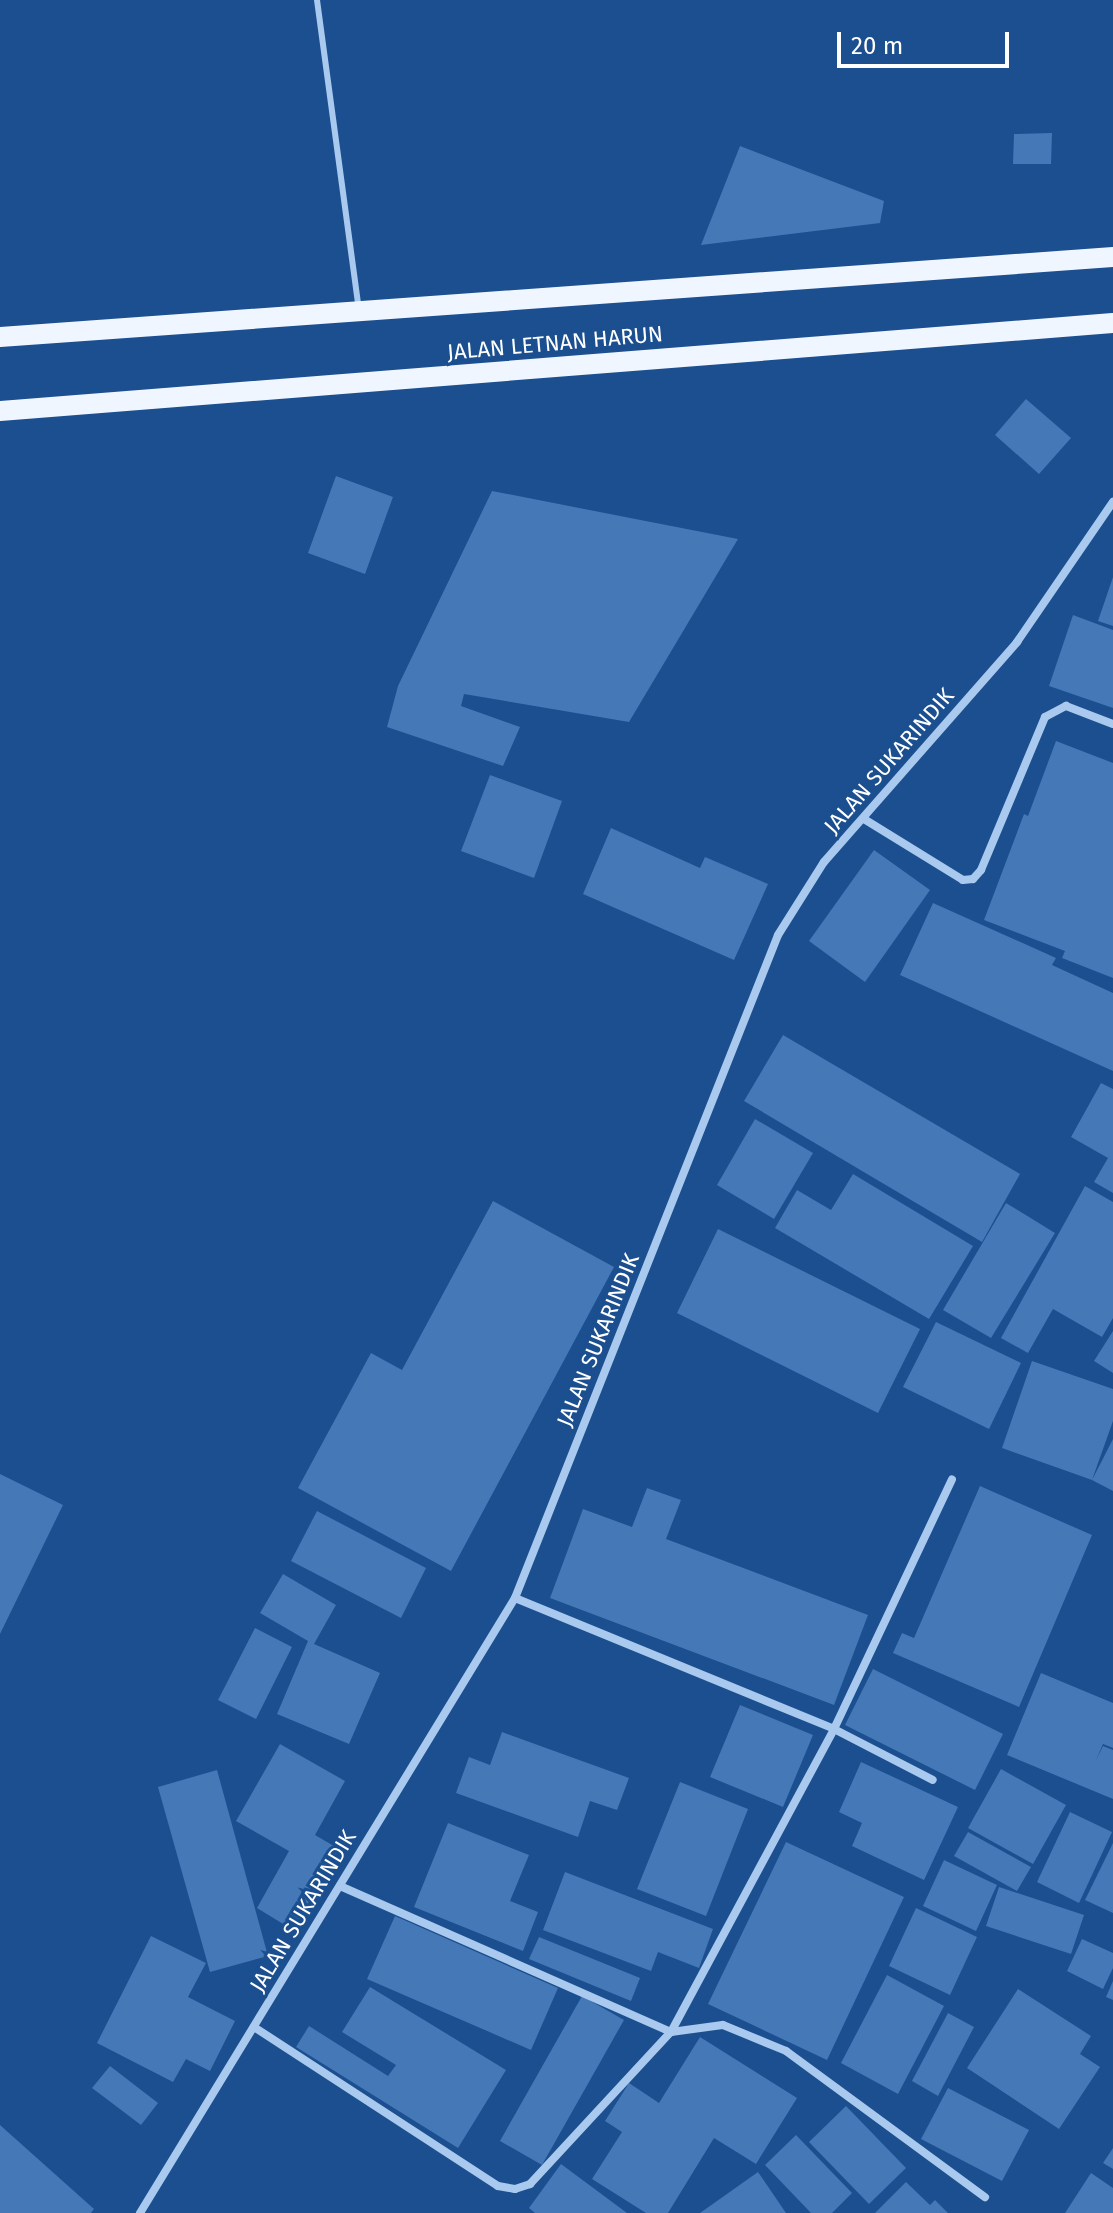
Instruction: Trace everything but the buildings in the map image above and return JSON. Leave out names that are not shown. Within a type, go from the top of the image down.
[{"type":"main road","name":"JALAN LETNAN HARUN","points":[[0,337],[1113,257]]},
{"type":"main road","name":"JALAN LETNAN HARUN","points":[[0,411],[1113,323]]},
{"type":"street","name":"JALAN SUKARINDIK","points":[[140,2213],[515,1598],[778,935],[824,862],[1017,642],[1113,502]]},
{"type":"street","points":[[864,819],[963,880],[973,879],[981,870],[1045,717],[1066,706],[1113,724]]},
{"type":"street","points":[[254,2027],[498,2186],[515,2189],[530,2184],[671,2032],[834,1729],[952,1479]]},
{"type":"street","points":[[515,1598],[834,1729],[933,1780]]},
{"type":"street","points":[[340,1886],[671,2032],[723,2025],[786,2051],[985,2197]]},
{"type":"lane","points":[[317,0],[360,311]]}]
